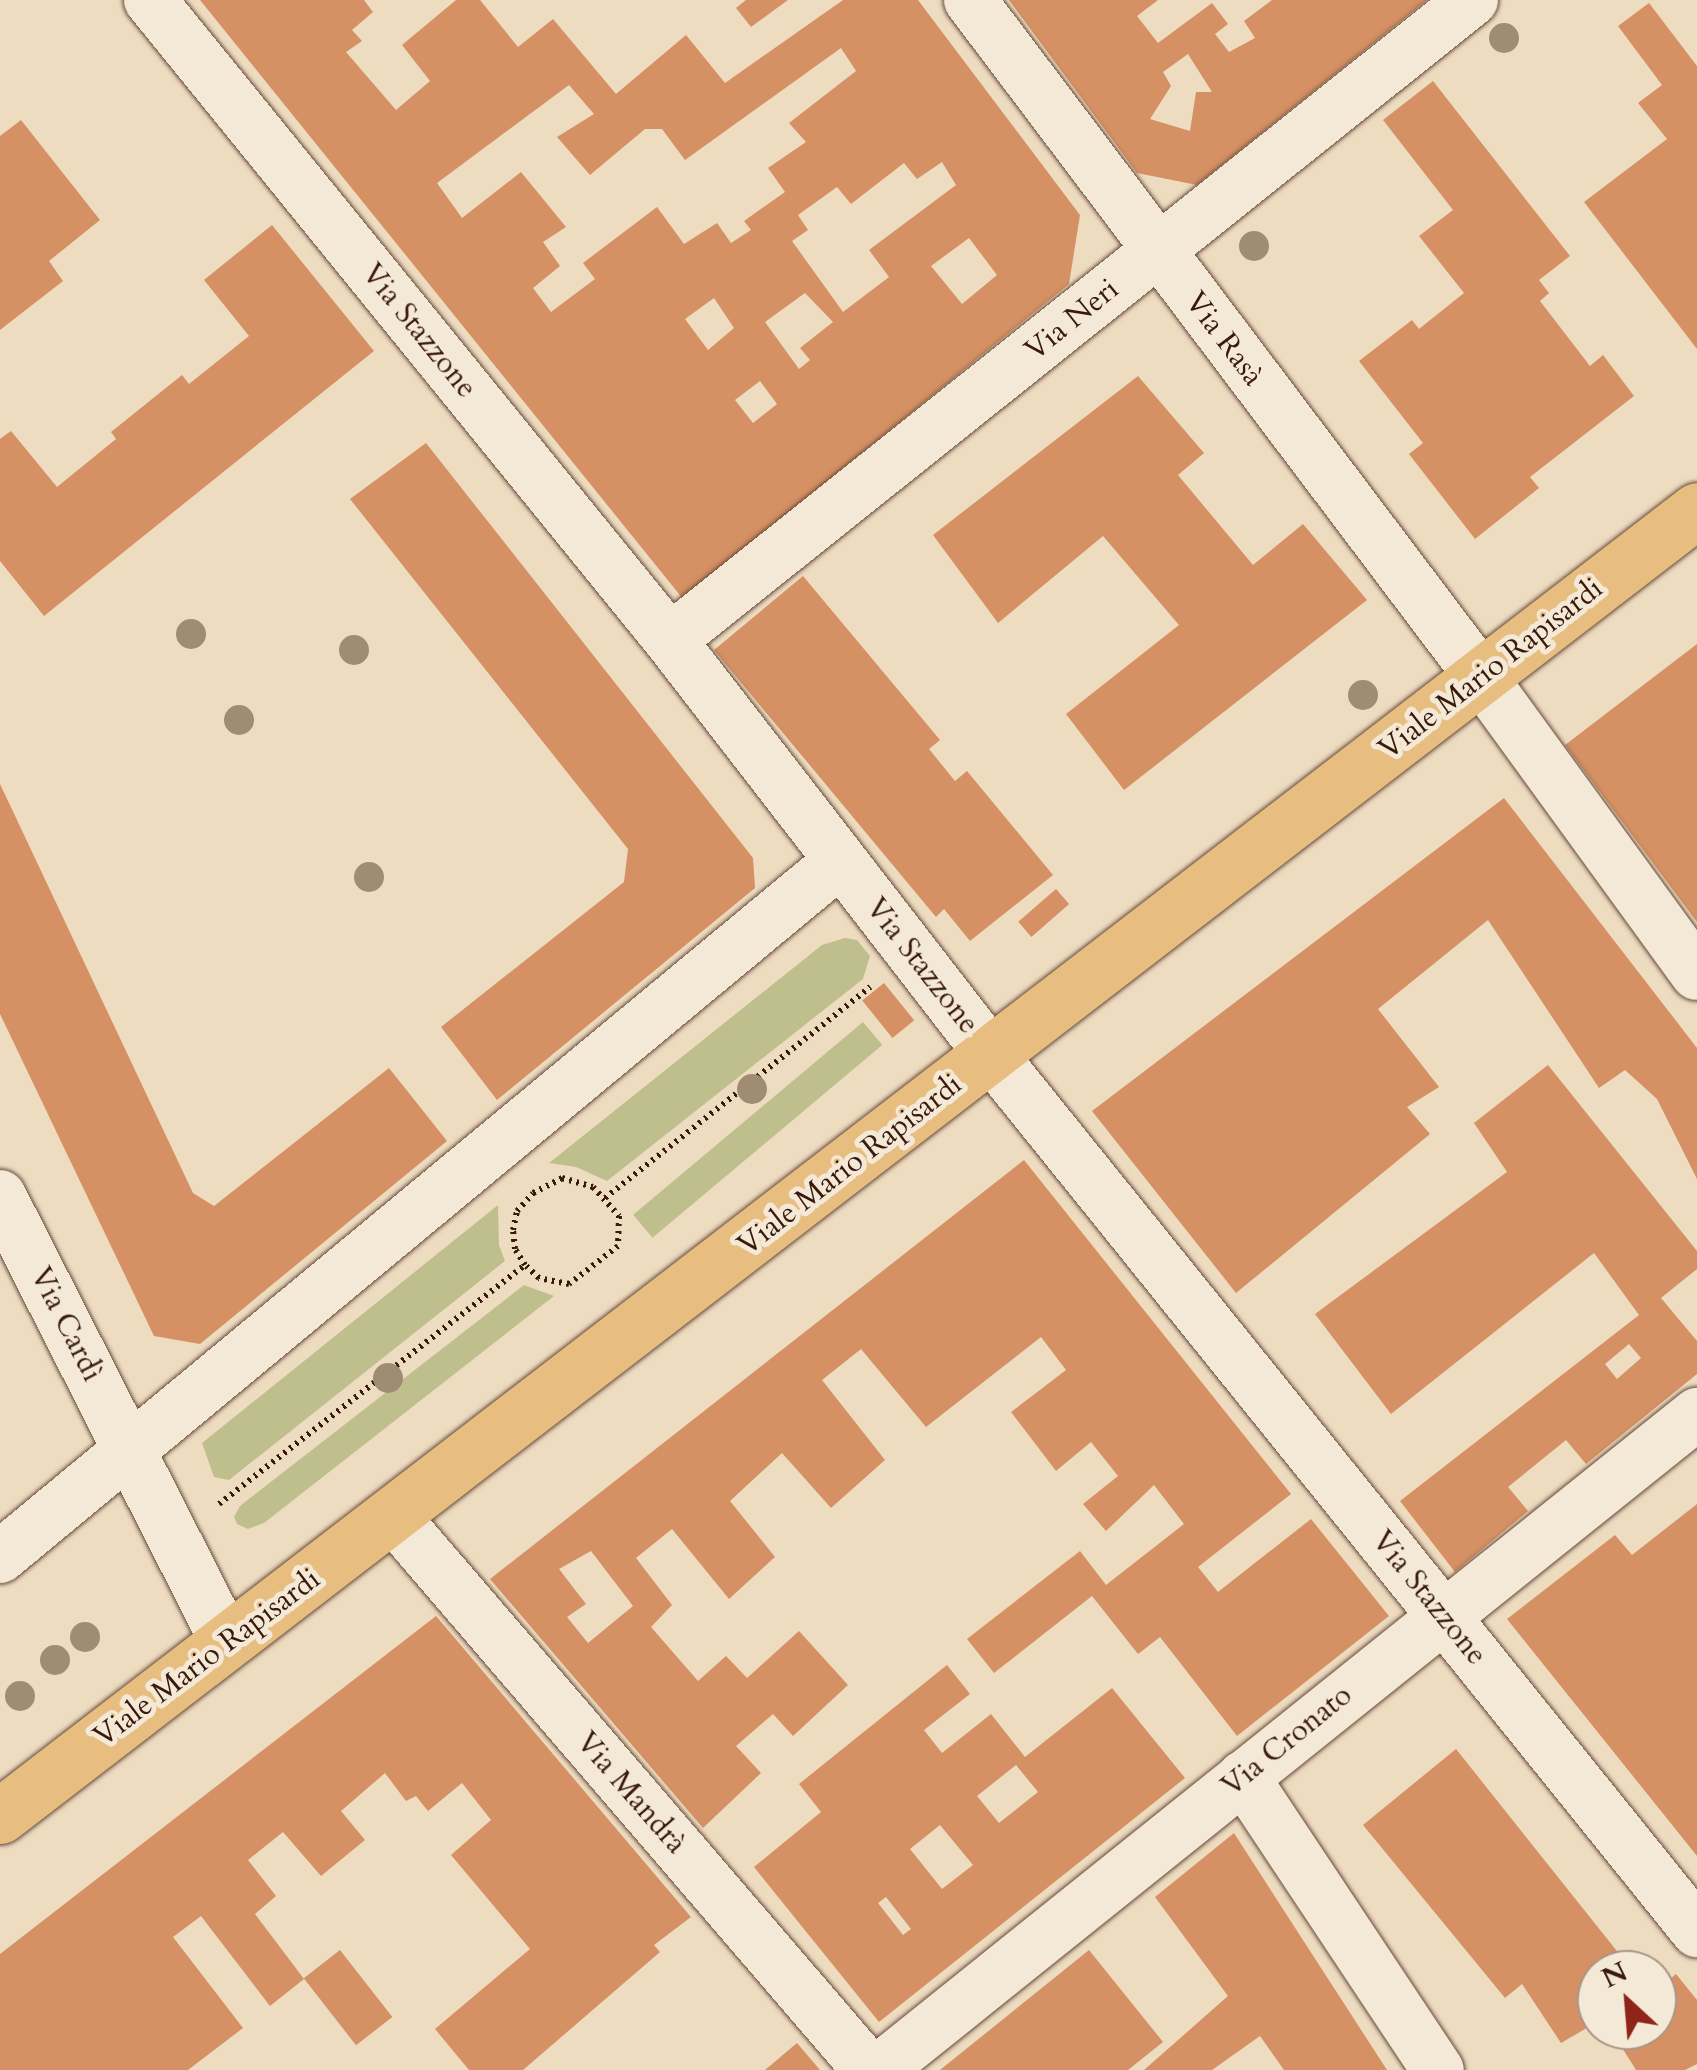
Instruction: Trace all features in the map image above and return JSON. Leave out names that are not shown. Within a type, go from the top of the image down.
[{"type":"main road","name":"Viale Mario Rapisardi","points":[[0,1816],[1697,510]]},
{"type":"street","name":"Via Stazzone","points":[[150,0],[670,640],[992,1056],[1697,1931]]},
{"type":"street","name":"Via Rasà","points":[[970,0],[1480,677],[1697,974]]},
{"type":"street","name":"Via Neri","points":[[670,640],[1472,0]]},
{"type":"street","points":[[0,1557],[840,861]]},
{"type":"street","name":"Via Cardì","points":[[0,1196],[227,1643]]},
{"type":"street","name":"Via Cronato","points":[[879,2070],[1697,1414]]},
{"type":"street","name":"Via Mandrà","points":[[393,1516],[869,2070]]},
{"type":"street","points":[[1243,1777],[1438,2070]]},
{"type":"path","points":[[605,1198],[874,984]]},
{"type":"path","points":[[562,1178],[593,1187],[619,1216],[618,1246],[569,1284],[539,1278],[525,1265],[515,1248],[513,1230],[518,1212],[532,1193],[562,1178]]},
{"type":"path","points":[[218,1504],[525,1265]]},
{"type":"path","points":[[597,1266],[605,1274]]},
{"type":"green space","points":[[845,938],[857,940],[870,956],[863,979],[607,1181],[576,1167],[549,1163],[822,945]]},
{"type":"green space","points":[[863,1022],[882,1045],[652,1238],[633,1215]]},
{"type":"green space","points":[[498,1205],[499,1245],[505,1261],[229,1480],[214,1477],[202,1443]]},
{"type":"green space","points":[[524,1285],[554,1296],[264,1523],[248,1529],[237,1524],[234,1517],[240,1506]]},
{"type":"building","points":[[200,0],[364,0],[373,12],[352,30],[362,41],[346,52],[396,110],[430,81],[402,45],[456,0],[480,0],[518,47],[553,19],[616,94],[686,35],[725,83],[843,0],[918,0],[1080,215],[1069,284],[683,599]],"holes":[[[841,48],[856,71],[789,123],[806,142],[768,168],[785,192],[744,221],[751,230],[731,243],[717,223],[684,244],[657,207],[583,263],[595,279],[551,312],[533,288],[560,266],[543,242],[566,227],[521,172],[462,218],[437,183],[569,85],[594,114],[557,137],[590,175],[645,129],[662,129],[685,160]],[[942,162],[956,185],[869,250],[889,277],[843,312],[792,241],[808,230],[798,215],[837,187],[851,204],[904,163],[917,179]],[[969,238],[997,275],[962,304],[931,266]],[[805,293],[833,322],[800,348],[810,360],[799,369],[765,322]],[[714,298],[734,328],[708,350],[685,319]],[[760,381],[777,404],[753,423],[735,400]]]},
{"type":"building","points":[[746,0],[788,0],[751,27],[736,8]]},
{"type":"building","points":[[1009,0],[1158,0],[1137,16],[1158,43],[1212,3],[1228,24],[1215,34],[1229,52],[1255,38],[1244,21],[1272,0],[1427,0],[1197,185],[1137,173]],"holes":[[[1188,54],[1212,92],[1196,92],[1190,131],[1150,119],[1171,86],[1163,72]]]},
{"type":"building","points":[[1649,3],[1697,66],[1697,349],[1584,202],[1667,139],[1638,103],[1662,85],[1618,26]]},
{"type":"building","points":[[1433,81],[1570,256],[1539,280],[1549,293],[1540,301],[1590,366],[1603,355],[1634,396],[1530,477],[1539,488],[1475,539],[1409,454],[1423,443],[1359,361],[1412,320],[1419,329],[1464,293],[1419,236],[1453,210],[1383,120]]},
{"type":"building","points":[[21,120],[100,220],[49,261],[63,281],[0,330],[0,136]]},
{"type":"building","points":[[272,225],[374,351],[44,616],[0,561],[0,439],[11,431],[57,487],[116,439],[111,432],[182,375],[189,384],[249,336],[204,280]]},
{"type":"building","points":[[1138,376],[1204,453],[1178,475],[1253,565],[1303,524],[1367,600],[1124,790],[1066,714],[1179,625],[1103,536],[998,623],[933,535]]},
{"type":"building","points":[[426,443],[753,858],[755,888],[497,1100],[441,1027],[624,882],[628,849],[350,499]]},
{"type":"building","points":[[803,576],[940,740],[929,749],[955,781],[967,771],[1053,875],[970,941],[944,909],[936,917],[714,650]]},
{"type":"building","points":[[1697,644],[1697,922],[1565,745]]},
{"type":"building","points":[[0,784],[193,1193],[214,1206],[389,1068],[447,1141],[200,1344],[154,1336],[0,1014]]},
{"type":"building","points":[[1504,798],[1697,1048],[1697,1179],[1657,1099],[1625,1070],[1599,1088],[1488,920],[1378,1009],[1439,1087],[1407,1107],[1430,1134],[1236,1293],[1092,1111]]},
{"type":"building","points":[[1056,889],[1069,904],[1031,937],[1018,922]]},
{"type":"building","points":[[884,983],[914,1020],[892,1038],[862,1001]]},
{"type":"building","points":[[1548,1065],[1697,1251],[1697,1269],[1661,1298],[1697,1341],[1697,1374],[1586,1464],[1566,1440],[1508,1487],[1528,1511],[1455,1572],[1400,1501],[1639,1315],[1594,1253],[1391,1414],[1315,1314],[1507,1172],[1474,1123]],"holes":[[[1629,1344],[1641,1358],[1617,1379],[1605,1364]]]},
{"type":"building","points":[[1024,1160],[1291,1494],[1198,1567],[1218,1592],[1311,1519],[1389,1616],[1237,1736],[1160,1637],[1138,1654],[1092,1596],[994,1673],[967,1639],[1080,1551],[1106,1585],[1184,1524],[1154,1485],[1106,1531],[1083,1504],[1118,1476],[1091,1442],[1056,1471],[1011,1412],[1066,1370],[1041,1337],[926,1427],[861,1349],[822,1380],[885,1460],[831,1508],[782,1453],[730,1501],[775,1557],[729,1599],[672,1529],[636,1558],[672,1605],[651,1627],[698,1681],[726,1656],[747,1678],[799,1631],[848,1685],[793,1736],[773,1714],[736,1746],[761,1773],[703,1828],[490,1579]],"holes":[[[591,1551],[633,1606],[588,1643],[567,1617],[586,1604],[559,1569]]]},
{"type":"building","points":[[1697,1504],[1697,1856],[1507,1619],[1615,1535],[1632,1555]]},
{"type":"building","points":[[436,1616],[691,1917],[654,1945],[660,1952],[523,2070],[469,2070],[435,2029],[530,1949],[451,1855],[491,1820],[462,1783],[428,1811],[416,1796],[406,1801],[385,1773],[341,1811],[365,1840],[321,1876],[283,1832],[248,1860],[276,1896],[255,1914],[304,1979],[270,2006],[201,1916],[173,1937],[243,2028],[188,2070],[0,2070],[0,1954]]},
{"type":"building","points":[[947,1665],[970,1694],[924,1730],[942,1753],[991,1714],[1025,1757],[1112,1688],[1185,1778],[879,2022],[754,1867],[821,1812],[799,1784]],"holes":[[[1016,1765],[1038,1792],[999,1823],[977,1796]],[[940,1825],[973,1865],[942,1889],[910,1849]],[[886,1897],[911,1929],[903,1935],[878,1903]]]},
{"type":"building","points":[[1456,1749],[1616,1950],[1577,1950],[1577,2034],[1561,2043],[1522,1984],[1505,1998],[1363,1825]]},
{"type":"building","points":[[1234,1833],[1387,2070],[1284,2070],[1260,2036],[1212,2070],[1144,2070],[1228,1996],[1155,1897]]},
{"type":"building","points":[[340,1950],[392,2017],[356,2045],[304,1978]]},
{"type":"building","points":[[1089,1950],[1163,2042],[1128,2070],[940,2070]]},
{"type":"building","points":[[1677,1975],[1697,2000],[1697,2064],[1685,2070],[1636,2070],[1624,2050],[1677,2050]]},
{"type":"building","points":[[797,2043],[820,2070],[765,2070]]}]
